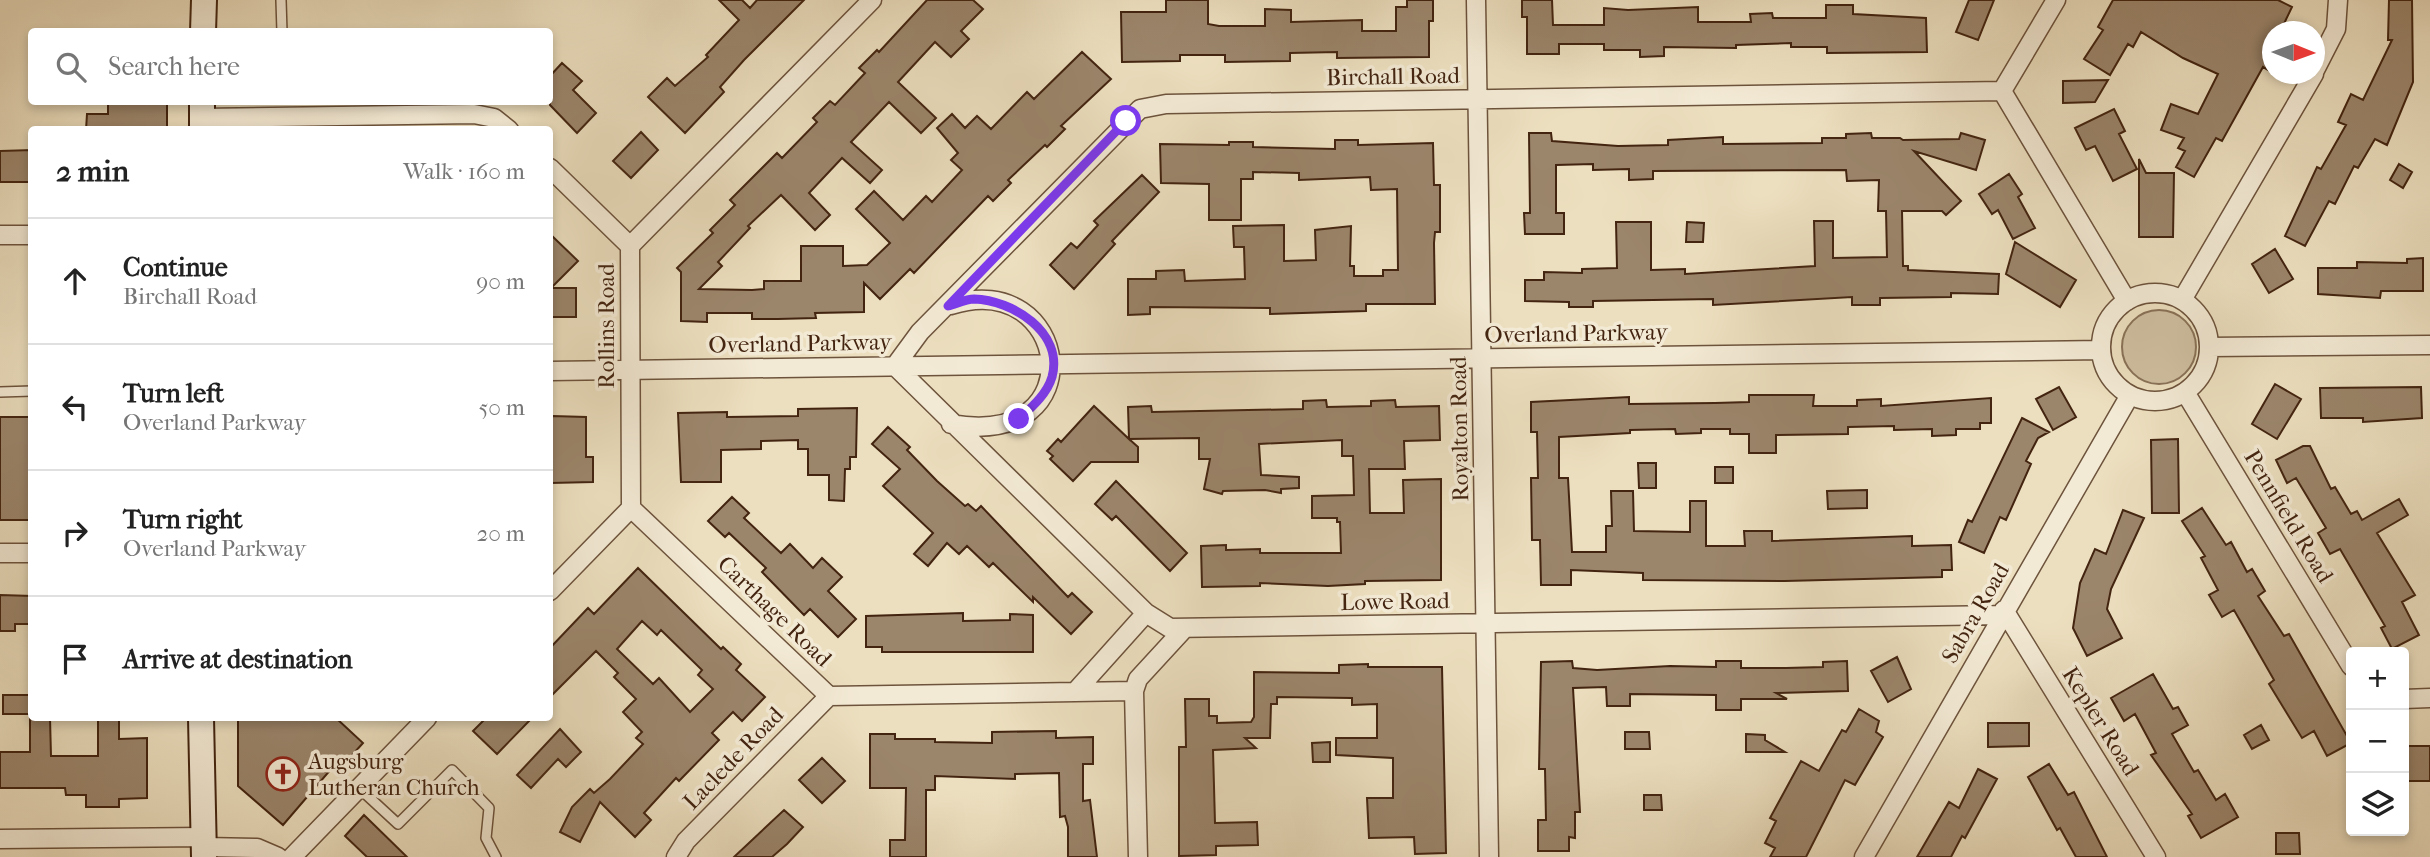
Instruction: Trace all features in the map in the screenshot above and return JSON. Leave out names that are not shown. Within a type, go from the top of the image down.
[{"type":"main road","points":[[203,28],[204,0]]},
{"type":"main road","points":[[201,721],[204,847]]},
{"type":"street","name":"Rollins Road","points":[[631,508],[630,246],[872,0]]},
{"type":"street","name":"Royalton Road","points":[[1476,0],[1488,624],[1489,857]]},
{"type":"street","points":[[2056,0],[2002,91],[2127,300]]},
{"type":"street","points":[[2325,51],[2336,29],[2338,0]]},
{"type":"street","points":[[2182,300],[2308,84]]},
{"type":"street","name":"Birchall Road","points":[[895,366],[920,332],[1140,108],[1166,104],[2002,91]]},
{"type":"street","points":[[202,116],[282,112],[483,114],[502,126]]},
{"type":"street","points":[[553,172],[630,246]]},
{"type":"street","points":[[0,235],[28,235]]},
{"type":"street","points":[[2155,293],[2182,300],[2197,313],[2206,329],[2209,347],[2206,365],[2198,380],[2185,392],[2158,401],[2130,395],[2116,384],[2105,368],[2101,350],[2107,322],[2127,300],[2155,293]]},
{"type":"street","points":[[948,306],[970,299],[1012,307],[1030,318],[1045,337],[1052,355],[1053,375],[1046,389],[1019,419],[986,428],[951,424]]},
{"type":"street","points":[[2209,347],[2430,345]]},
{"type":"street","name":"Overland Parkway","points":[[553,372],[2101,350]]},
{"type":"street","name":"Lowe Road","points":[[895,366],[951,424],[1146,613],[1163,626],[1184,629],[2003,613]]},
{"type":"street","name":"Pennfield Road","points":[[2185,392],[2346,658]]},
{"type":"street","name":"Sabra Road","points":[[1864,857],[2130,395]]},
{"type":"street","points":[[553,588],[631,508]]},
{"type":"street","name":"Carthage Road","points":[[631,508],[829,696],[1134,691]]},
{"type":"street","points":[[0,553],[28,553]]},
{"type":"street","points":[[1076,691],[1146,613]]},
{"type":"street","name":"Kepler Road","points":[[2003,613],[2156,857]]},
{"type":"street","points":[[1138,857],[1134,691],[1138,678],[1184,629]]},
{"type":"street","name":"Laclede Road","points":[[676,857],[686,841],[829,696]]},
{"type":"street","points":[[2409,699],[2430,698]]},
{"type":"street","points":[[292,857],[424,721]]},
{"type":"street","points":[[0,839],[257,848],[278,857]]},
{"type":"lane","points":[[281,0],[282,28]]},
{"type":"lane","points":[[0,392],[28,391]]},
{"type":"lane","points":[[359,788],[398,824],[452,770],[489,808],[486,838],[496,857]]},
{"type":"shaded area","points":[[2166,310],[2186,320],[2194,333],[2194,361],[2186,374],[2173,382],[2152,384],[2132,374],[2124,361],[2122,340],[2132,320],[2145,312]]},
{"type":"building","points":[[719,0],[742,0],[750,8],[757,0],[804,0],[744,60],[720,87],[724,92],[685,133],[648,97],[667,78],[675,86],[708,57],[706,55],[739,20]]},
{"type":"building","points":[[927,0],[973,0],[983,9],[961,31],[969,39],[951,57],[935,42],[898,82],[936,118],[921,133],[889,102],[851,142],[882,170],[870,183],[842,158],[809,193],[830,215],[815,230],[781,195],[748,226],[750,228],[718,262],[722,266],[699,289],[752,290],[764,289],[764,281],[801,281],[801,246],[843,246],[843,266],[867,265],[890,243],[856,209],[874,191],[903,220],[926,196],[932,202],[962,170],[951,160],[958,153],[937,128],[952,114],[965,128],[977,116],[991,129],[1027,92],[1034,99],[1082,52],[1111,79],[1061,126],[1065,129],[1047,147],[1045,145],[1008,180],[1011,183],[993,201],[988,196],[914,273],[910,269],[880,299],[864,283],[864,312],[815,313],[816,318],[778,319],[752,319],[752,313],[707,313],[707,322],[681,321],[681,272],[677,268],[713,233],[710,230],[735,205],[730,200],[777,153],[782,158],[817,122],[813,118],[830,101],[835,105],[865,73],[859,68],[877,50],[879,52]]},
{"type":"building","points":[[1166,0],[1208,0],[1208,24],[1219,26],[1265,26],[1265,9],[1291,10],[1291,22],[1362,20],[1362,31],[1396,31],[1396,7],[1407,7],[1407,0],[1433,0],[1433,21],[1429,21],[1429,57],[1337,58],[1337,52],[1290,53],[1290,61],[1225,62],[1225,55],[1180,55],[1180,61],[1122,62],[1121,12],[1166,12]]},
{"type":"building","points":[[1522,0],[1552,0],[1553,25],[1604,25],[1604,8],[1628,10],[1698,7],[1698,22],[1751,22],[1750,14],[1772,13],[1773,18],[1826,18],[1826,5],[1853,5],[1853,14],[1926,18],[1927,52],[1827,53],[1827,47],[1791,47],[1791,43],[1736,45],[1736,48],[1664,47],[1664,56],[1640,57],[1640,50],[1604,50],[1604,44],[1559,44],[1559,54],[1527,54],[1527,17],[1522,17]]},
{"type":"building","points":[[1969,0],[1994,0],[1978,40],[1956,32]]},
{"type":"building","points":[[2113,0],[2278,0],[2292,7],[2285,21],[2262,21],[2262,69],[2222,141],[2216,138],[2194,177],[2176,167],[2185,151],[2178,148],[2184,138],[2161,130],[2171,104],[2198,114],[2218,74],[2183,58],[2141,32],[2133,47],[2128,44],[2110,75],[2084,59],[2103,30],[2098,27]]},
{"type":"building","points":[[2389,0],[2412,0],[2413,82],[2387,145],[2375,139],[2358,168],[2354,166],[2335,204],[2329,201],[2305,246],[2285,236],[2317,167],[2321,169],[2346,125],[2338,122],[2351,94],[2363,100],[2392,40],[2388,40]]},
{"type":"building","points":[[562,63],[582,81],[573,90],[596,113],[577,133],[550,105],[553,105],[553,73]]},
{"type":"building","points":[[2108,80],[2095,102],[2063,103],[2063,81]]},
{"type":"building","points":[[108,105],[167,105],[167,126],[86,126],[87,114],[108,114]]},
{"type":"building","points":[[2114,109],[2125,131],[2119,134],[2137,169],[2113,181],[2095,146],[2086,150],[2075,128]]},
{"type":"building","points":[[641,132],[658,150],[631,178],[613,161]]},
{"type":"building","points":[[1529,133],[1551,133],[1552,141],[1618,146],[1668,145],[1668,140],[1723,137],[1723,144],[1822,143],[1822,138],[1846,138],[1846,134],[1871,133],[1872,138],[1903,140],[1959,139],[1961,133],[1985,140],[1976,170],[1914,151],[1961,201],[1946,215],[1942,211],[1902,211],[1903,266],[1908,266],[1908,270],[1999,274],[1998,294],[1951,293],[1951,297],[1880,298],[1880,305],[1852,305],[1852,297],[1713,305],[1713,299],[1593,301],[1593,307],[1569,307],[1569,302],[1525,301],[1525,280],[1544,280],[1544,272],[1582,273],[1582,269],[1617,268],[1616,222],[1651,222],[1651,270],[1685,269],[1685,274],[1815,266],[1814,221],[1833,221],[1833,258],[1887,257],[1886,211],[1878,211],[1879,180],[1847,181],[1846,170],[1653,171],[1653,179],[1629,180],[1629,169],[1593,170],[1593,164],[1556,165],[1556,213],[1564,213],[1564,234],[1525,234],[1524,213],[1530,213]]},
{"type":"building","points":[[1335,140],[1358,140],[1358,145],[1433,143],[1434,185],[1440,185],[1440,232],[1435,232],[1434,243],[1435,304],[1366,304],[1366,311],[1270,314],[1270,308],[1150,307],[1150,314],[1128,315],[1128,279],[1156,279],[1156,271],[1184,270],[1185,281],[1245,279],[1244,247],[1234,247],[1233,226],[1284,225],[1284,261],[1316,260],[1315,230],[1351,226],[1350,266],[1354,266],[1354,276],[1383,276],[1383,270],[1398,270],[1397,189],[1371,190],[1370,177],[1299,180],[1299,173],[1253,172],[1253,179],[1241,179],[1241,220],[1209,220],[1209,184],[1161,183],[1160,144],[1229,145],[1229,142],[1253,142],[1253,147],[1335,149]]},
{"type":"building","points":[[28,150],[28,182],[0,182],[0,151]]},
{"type":"building","points":[[2139,159],[2146,173],[2174,173],[2173,237],[2139,237]]},
{"type":"building","points":[[2399,164],[2412,172],[2403,188],[2390,180]]},
{"type":"building","points":[[2009,174],[2022,194],[2018,197],[2035,228],[2013,239],[1998,210],[1992,214],[1979,194]]},
{"type":"building","points":[[1142,175],[1159,192],[1112,241],[1115,244],[1074,289],[1050,265],[1071,243],[1077,248],[1098,225],[1094,221]]},
{"type":"building","points":[[1687,222],[1704,223],[1703,242],[1686,242]]},
{"type":"building","points":[[553,237],[578,261],[553,286]]},
{"type":"building","points":[[2015,242],[2076,280],[2060,307],[2006,274]]},
{"type":"building","points":[[2275,249],[2293,279],[2269,293],[2252,264]]},
{"type":"building","points":[[2423,258],[2423,291],[2381,291],[2380,298],[2318,294],[2318,268],[2357,268],[2357,262],[2407,263],[2407,259]]},
{"type":"building","points":[[553,288],[576,288],[576,317],[553,317]]},
{"type":"building","points":[[2275,384],[2301,399],[2277,439],[2252,424]]},
{"type":"building","points":[[2059,387],[2076,417],[2053,430],[2036,399]]},
{"type":"building","points":[[2421,387],[2422,418],[2363,422],[2363,418],[2321,418],[2320,388]]},
{"type":"building","points":[[1749,395],[1814,395],[1813,406],[1857,406],[1857,400],[1881,399],[1881,406],[1991,398],[1991,423],[1980,423],[1980,429],[1956,429],[1956,435],[1932,436],[1932,429],[1894,430],[1894,426],[1848,427],[1848,434],[1776,435],[1776,453],[1749,453],[1749,434],[1730,434],[1730,429],[1701,429],[1701,433],[1676,434],[1675,429],[1630,430],[1630,433],[1559,437],[1559,478],[1568,478],[1572,552],[1606,552],[1606,526],[1612,526],[1611,491],[1633,491],[1634,531],[1690,532],[1690,501],[1706,501],[1706,546],[1745,546],[1744,531],[1772,531],[1772,541],[1912,536],[1912,546],[1951,545],[1952,570],[1942,570],[1942,577],[1785,581],[1643,580],[1643,573],[1571,570],[1571,585],[1541,585],[1540,540],[1532,540],[1531,478],[1538,478],[1537,432],[1531,432],[1531,402],[1629,397],[1629,404],[1749,402]]},
{"type":"building","points":[[1326,400],[1327,407],[1371,406],[1371,401],[1395,400],[1396,407],[1439,406],[1440,440],[1404,441],[1405,469],[1369,469],[1370,513],[1404,513],[1403,480],[1441,479],[1441,580],[1365,581],[1365,584],[1328,586],[1260,583],[1260,586],[1202,587],[1201,546],[1226,545],[1226,550],[1260,549],[1260,553],[1341,553],[1340,522],[1337,522],[1337,518],[1312,518],[1312,496],[1354,495],[1353,456],[1342,456],[1342,440],[1259,444],[1261,475],[1299,477],[1299,488],[1281,489],[1281,493],[1265,490],[1223,491],[1222,494],[1204,489],[1210,459],[1199,459],[1199,438],[1129,439],[1128,407],[1151,406],[1152,412],[1303,409],[1303,401]]},
{"type":"building","points":[[1094,406],[1138,447],[1138,462],[1091,462],[1073,481],[1050,459],[1053,456],[1047,451],[1058,439],[1061,442]]},
{"type":"building","points":[[857,408],[856,457],[850,457],[850,469],[845,469],[844,501],[829,500],[829,475],[808,475],[808,449],[798,449],[798,440],[761,441],[761,449],[721,450],[721,482],[681,482],[678,413],[727,412],[727,417],[798,416],[798,409]]},
{"type":"building","points":[[553,416],[586,417],[586,457],[593,457],[593,482],[553,483]]},
{"type":"building","points":[[0,417],[28,417],[28,520],[0,520]]},
{"type":"building","points":[[2022,418],[2049,432],[2038,438],[2026,461],[2031,464],[2006,520],[2000,517],[1984,553],[1959,542],[1968,520],[1972,522]]},
{"type":"building","points":[[888,427],[910,447],[907,450],[937,481],[965,506],[968,504],[976,511],[981,506],[1068,597],[1072,593],[1092,612],[1071,634],[993,563],[989,567],[967,546],[959,554],[947,543],[928,566],[914,554],[933,533],[883,486],[900,469],[872,444]]},
{"type":"building","points":[[2178,439],[2179,513],[2152,513],[2151,440]]},
{"type":"building","points":[[2303,446],[2310,446],[2331,489],[2335,487],[2351,514],[2357,511],[2362,520],[2399,499],[2408,515],[2377,533],[2415,595],[2402,602],[2419,635],[2391,647],[2381,628],[2385,626],[2340,549],[2330,554],[2318,533],[2326,528],[2296,478],[2287,483],[2276,460]]},
{"type":"building","points":[[1638,463],[1656,463],[1656,488],[1639,488]]},
{"type":"building","points":[[1715,467],[1733,467],[1733,483],[1715,483]]},
{"type":"building","points":[[1116,481],[1187,553],[1170,571],[1116,516],[1112,520],[1095,504]]},
{"type":"building","points":[[1867,490],[1867,508],[1828,509],[1827,491]]},
{"type":"building","points":[[732,497],[749,513],[744,518],[781,553],[790,544],[813,568],[822,558],[842,577],[828,591],[856,619],[838,637],[810,609],[804,615],[762,572],[766,568],[729,533],[725,537],[708,521]]},
{"type":"building","points":[[2202,508],[2226,545],[2231,542],[2247,572],[2252,569],[2265,591],[2258,596],[2284,636],[2289,634],[2346,734],[2346,746],[2327,756],[2314,731],[2302,738],[2269,684],[2274,680],[2234,610],[2222,617],[2209,595],[2218,590],[2201,558],[2205,556],[2182,521]]},
{"type":"building","points":[[2123,510],[2144,518],[2111,589],[2107,609],[2122,638],[2087,656],[2073,628],[2080,583],[2095,549],[2106,554]]},
{"type":"building","points":[[638,568],[721,649],[723,647],[741,664],[736,670],[765,697],[742,721],[733,712],[712,733],[719,740],[679,781],[676,778],[644,813],[651,820],[635,837],[600,802],[580,842],[560,832],[572,807],[590,789],[594,793],[610,779],[643,744],[636,738],[642,732],[623,712],[636,699],[614,677],[618,673],[596,651],[553,694],[553,645],[588,608],[594,614]],"holes":[[[642,621],[657,635],[661,630],[702,670],[698,675],[713,689],[690,712],[659,678],[653,684],[617,649]]]},
{"type":"building","points":[[0,595],[28,596],[28,624],[15,624],[15,631],[0,631]]},
{"type":"building","points":[[963,613],[963,621],[1010,620],[1010,614],[1033,615],[1033,652],[882,652],[882,647],[866,647],[866,616]]},
{"type":"building","points":[[1897,657],[1911,689],[1888,702],[1871,671]]},
{"type":"building","points":[[1572,661],[1573,668],[1597,670],[1670,666],[1716,667],[1716,661],[1741,661],[1741,668],[1823,667],[1823,662],[1847,661],[1848,691],[1776,693],[1787,699],[1741,699],[1741,710],[1716,710],[1716,695],[1630,694],[1630,706],[1607,706],[1606,687],[1573,688],[1580,812],[1575,812],[1575,838],[1569,837],[1569,851],[1538,851],[1538,820],[1546,820],[1545,769],[1539,769],[1541,662]]},
{"type":"building","points":[[1368,664],[1368,667],[1442,667],[1446,853],[1415,854],[1414,837],[1369,838],[1367,798],[1393,798],[1393,758],[1336,755],[1336,738],[1377,738],[1377,704],[1352,705],[1352,698],[1277,697],[1277,704],[1271,704],[1270,738],[1245,738],[1256,748],[1213,750],[1215,823],[1257,822],[1258,845],[1216,846],[1216,855],[1179,856],[1179,747],[1186,747],[1185,699],[1209,699],[1209,716],[1217,716],[1217,723],[1251,722],[1254,717],[1254,672],[1339,673],[1339,665]]},
{"type":"building","points":[[2153,674],[2173,709],[2178,707],[2188,725],[2172,734],[2194,772],[2198,770],[2216,800],[2225,794],[2238,817],[2201,838],[2188,816],[2192,814],[2151,755],[2156,753],[2135,714],[2124,721],[2111,698]]},
{"type":"building","points":[[3,695],[28,695],[28,714],[3,714]]},
{"type":"building","points":[[1859,709],[1879,721],[1876,732],[1883,737],[1855,785],[1845,780],[1806,857],[1770,857],[1775,848],[1765,843],[1776,821],[1770,818],[1801,761],[1819,771],[1842,730],[1846,732]]},
{"type":"building","points":[[30,721],[50,721],[51,756],[98,756],[98,721],[119,721],[119,739],[147,738],[147,798],[119,799],[119,807],[86,807],[86,795],[66,795],[65,788],[0,788],[0,752],[30,752]]},
{"type":"building","name":"Augsburg Lutheran Church","points":[[238,721],[339,721],[363,743],[345,763],[338,761],[283,825],[238,786]]},
{"type":"building","points":[[483,721],[529,721],[497,754],[473,731]]},
{"type":"building","points":[[1988,723],[2029,723],[2029,746],[1988,747]]},
{"type":"building","points":[[2261,725],[2269,740],[2252,749],[2244,735]]},
{"type":"building","points":[[560,729],[581,752],[566,767],[558,759],[531,788],[517,775]]},
{"type":"building","points":[[1056,731],[1056,738],[1093,737],[1093,764],[1083,764],[1083,801],[1090,800],[1097,857],[1068,857],[1068,827],[1065,816],[1060,817],[1059,773],[1015,774],[1015,779],[935,776],[935,790],[926,790],[926,857],[890,857],[890,840],[905,840],[906,788],[870,788],[870,734],[895,734],[895,739],[935,739],[935,742],[992,743],[992,732]]},
{"type":"building","points":[[1625,732],[1649,732],[1650,749],[1625,749]]},
{"type":"building","points":[[1746,734],[1765,735],[1765,740],[1785,752],[1746,752]]},
{"type":"building","points":[[1330,742],[1330,762],[1313,762],[1312,743]]},
{"type":"building","points":[[2409,746],[2430,746],[2430,781],[2409,781]]},
{"type":"building","points":[[822,758],[845,781],[822,803],[799,780]]},
{"type":"building","points":[[2049,764],[2068,795],[2074,792],[2107,857],[2076,857],[2060,828],[2057,830],[2028,777]]},
{"type":"building","points":[[1978,769],[1997,779],[1965,838],[1962,836],[1951,857],[1917,857],[1949,802],[1959,808]]},
{"type":"building","points":[[1644,795],[1661,795],[1662,810],[1644,810]]},
{"type":"building","points":[[784,810],[803,827],[787,844],[772,857],[734,857]]},
{"type":"building","points":[[364,815],[407,857],[367,857],[345,836]]},
{"type":"building","points":[[2276,833],[2299,833],[2300,854],[2276,854]]},
{"type":"place","name":"Augsburg Lutheran Church","points":[[283,774]]},
{"type":"route","points":[[1019,419],[1035,405],[1053,375],[1052,355],[1045,337],[1030,318],[1012,307],[992,301],[970,299],[948,306],[1126,121]]}]
